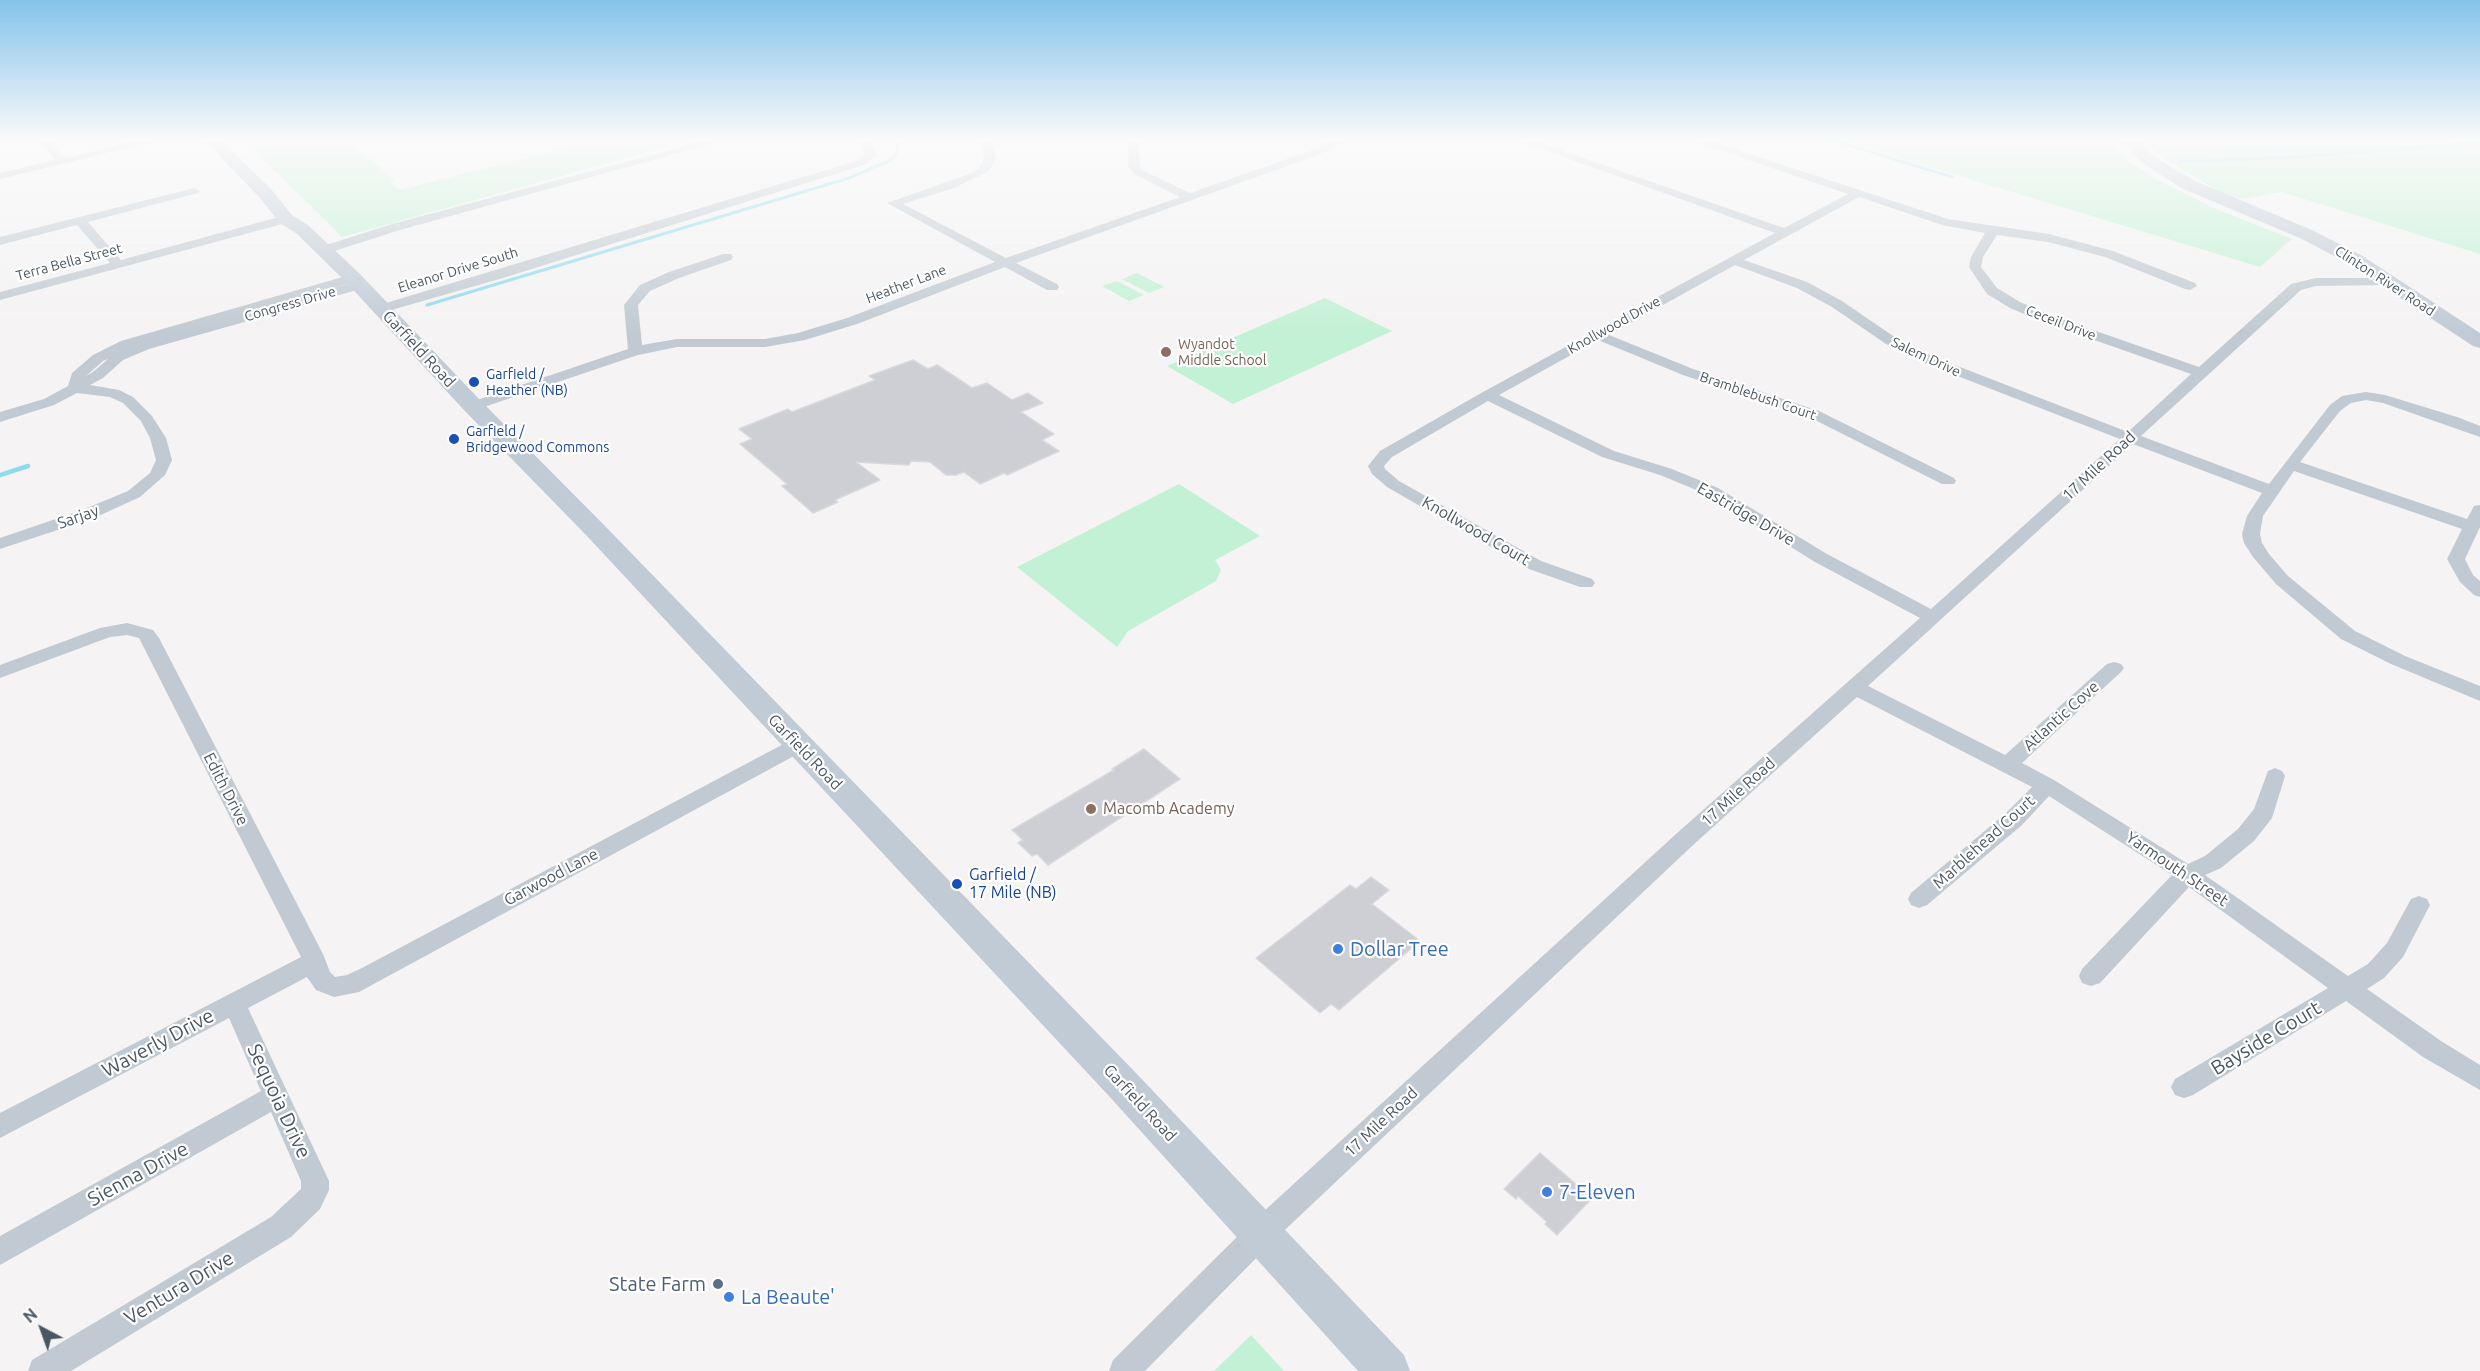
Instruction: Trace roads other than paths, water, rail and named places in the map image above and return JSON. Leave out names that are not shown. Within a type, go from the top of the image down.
[{"type":"main road","name":"Garfield Road","points":[[275,205],[286,219],[303,231],[356,281],[473,406],[595,530],[1121,1083],[1388,1371]]},
{"type":"main road","name":"Clinton River Road","points":[[2234,205],[2334,248],[2480,342]]},
{"type":"street","points":[[0,241],[141,205]]},
{"type":"street","points":[[324,250],[396,227],[478,205]]},
{"type":"street","name":"Eleanor Drive South","points":[[381,309],[724,205]]},
{"type":"street","points":[[896,205],[1052,287]]},
{"type":"street","name":"Heather Lane","points":[[473,406],[635,351],[677,343],[765,343],[800,337],[852,321],[1006,262],[1167,205]]},
{"type":"street","points":[[1706,205],[1783,232]]},
{"type":"street","name":"Knollwood Drive","points":[[1376,466],[1386,454],[1488,395],[1835,205]]},
{"type":"street","points":[[1894,205],[1946,222],[2076,244],[2129,260],[2190,286]]},
{"type":"street","name":"Terra Bella Street","points":[[0,296],[286,219]]},
{"type":"street","points":[[80,221],[118,264]]},
{"type":"street","name":"Ceceil Drive","points":[[1993,231],[1977,257],[1975,267],[1992,291],[2015,305],[2048,319],[2199,372]]},
{"type":"street","points":[[635,351],[631,305],[645,288],[674,275],[727,257]]},
{"type":"street","name":"Salem Drive","points":[[1732,260],[1802,285],[1837,304],[1891,341],[1929,360],[2273,491]]},
{"type":"street","name":"Congress Drive","points":[[0,417],[49,402],[75,388],[77,376],[98,358],[116,349],[158,333],[218,321],[356,281]]},
{"type":"street","name":"17 Mile Road","points":[[1124,1371],[1261,1233],[1666,856],[2036,525],[2284,295],[2296,287],[2323,281],[2387,281]]},
{"type":"street","name":"Bramblebush Court","points":[[1597,335],[1688,372],[1814,414],[1948,481]]},
{"type":"street","name":"Sarjay","points":[[0,544],[113,504],[134,494],[151,481],[161,468],[164,460],[158,438],[147,419],[128,400],[114,393],[75,388]]},
{"type":"street","name":"Eastridge Drive","points":[[1488,395],[1595,448],[1666,472],[1712,491],[1821,558],[1932,617]]},
{"type":"street","points":[[2480,432],[2398,402],[2372,397],[2353,397],[2343,400],[2290,464],[2255,516],[2251,534],[2253,543],[2262,557],[2282,580],[2348,635],[2398,660],[2480,694]]},
{"type":"street","points":[[2290,464],[2471,526]]},
{"type":"street","name":"Knollwood Court","points":[[1376,466],[1377,471],[1393,484],[1535,565],[1586,583]]},
{"type":"street","points":[[2480,510],[2456,559],[2466,578],[2480,591]]},
{"type":"street","name":"Edith Drive","points":[[0,672],[91,637],[128,629],[140,631],[150,638],[315,961]]},
{"type":"street","name":"Atlantic Cove","points":[[2008,764],[2114,668]]},
{"type":"street","name":"Yarmouth Street","points":[[1856,688],[2047,785],[2187,874],[2348,989],[2480,1079]]},
{"type":"street","name":"Garwood Lane","points":[[315,961],[319,977],[324,983],[334,987],[350,985],[798,745]]},
{"type":"street","points":[[2091,976],[2187,874],[2213,862],[2246,836],[2264,812],[2275,776]]},
{"type":"street","name":"Marblehead Court","points":[[1919,899],[2013,819],[2047,785]]},
{"type":"street","name":"Bayside Court","points":[[2184,1087],[2376,971],[2395,950],[2419,905]]},
{"type":"street","name":"Waverly Drive","points":[[0,1126],[315,961]]},
{"type":"street","name":"Sequoia Drive","points":[[234,1003],[315,1181],[315,1190],[310,1200]]},
{"type":"street","name":"Sienna Drive","points":[[0,1251],[276,1096]]},
{"type":"street","name":"Ventura Drive","points":[[43,1371],[281,1227],[310,1200]]},
{"type":"waterway","points":[[427,305],[759,205]]},
{"type":"waterway","points":[[0,475],[28,466]]},
{"type":"place","name":"Wyandot Middle School","points":[[1166,352]]},
{"type":"place","name":"Garfield / Heather (NB)","points":[[474,382]]},
{"type":"place","name":"Garfield / Bridgewood Commons","points":[[454,439]]},
{"type":"place","name":"Macomb Academy","points":[[1091,809]]},
{"type":"place","name":"Garfield / 17 Mile (NB)","points":[[957,884]]},
{"type":"place","name":"Dollar Tree","points":[[1338,949]]},
{"type":"place","name":"7-Eleven","points":[[1547,1192]]},
{"type":"place","name":"State Farm","points":[[718,1284]]},
{"type":"place","name":"La Beaute'","points":[[729,1297]]}]
